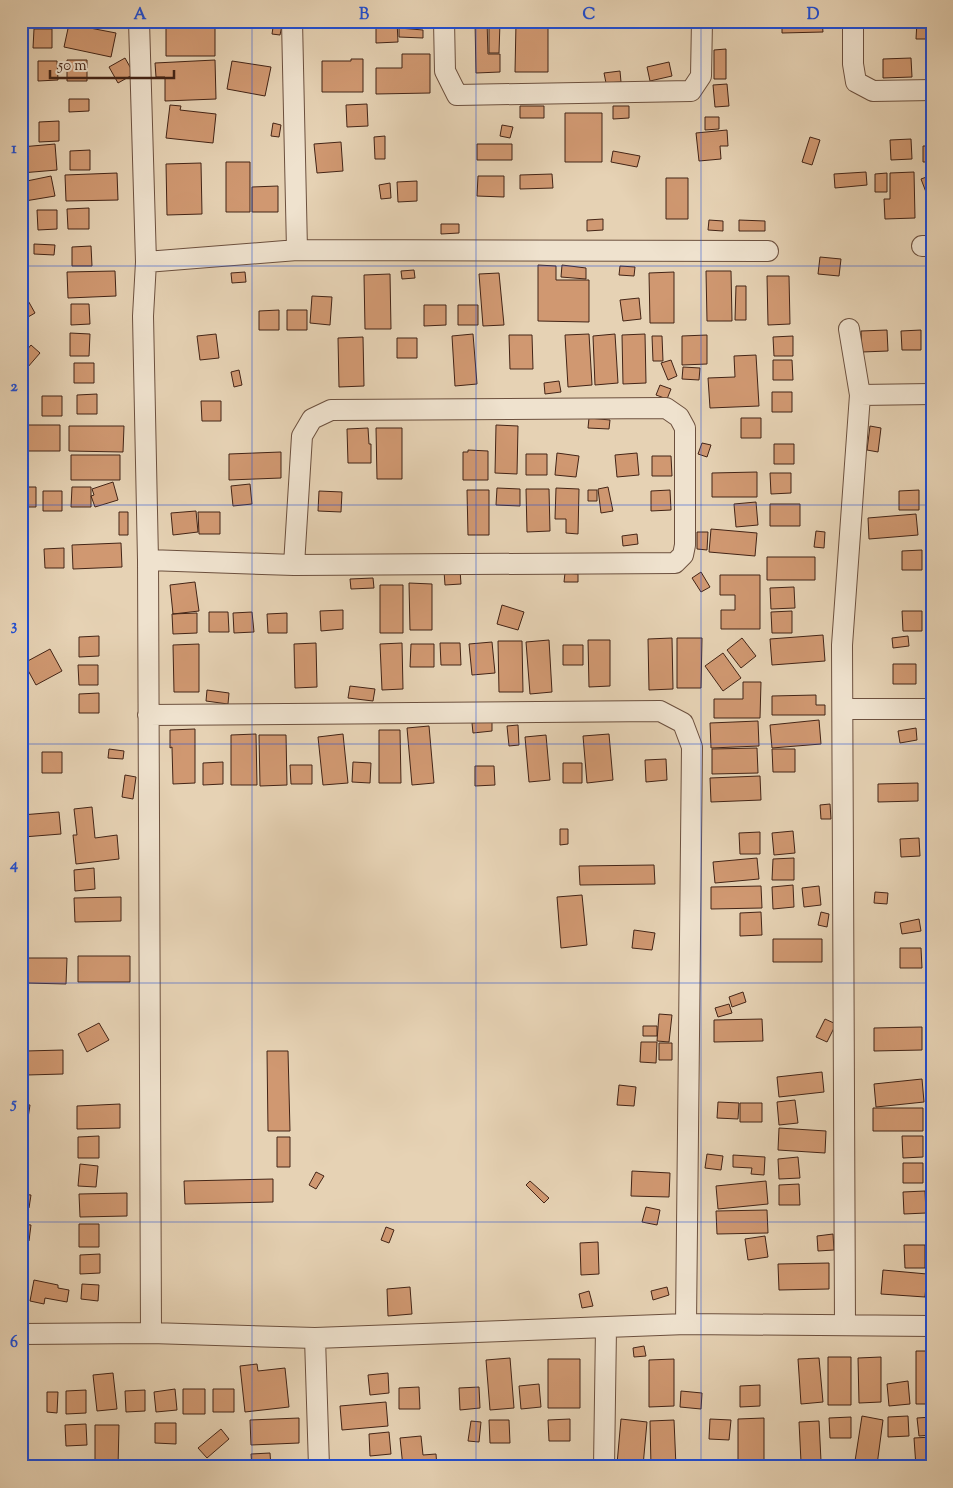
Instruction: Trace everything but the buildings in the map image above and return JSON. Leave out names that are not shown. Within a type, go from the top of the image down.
[{"type":"street","points":[[139,21],[146,262],[143,316],[148,560],[151,1333]]},
{"type":"street","points":[[292,21],[297,250]]},
{"type":"street","points":[[444,21],[445,71],[457,96],[691,91],[701,76],[702,21]]},
{"type":"street","points":[[852,21],[853,64],[856,82],[873,91],[932,90]]},
{"type":"street","points":[[146,262],[297,250],[768,251]]},
{"type":"street","points":[[845,1326],[842,645],[860,395],[849,329]]},
{"type":"street","points":[[860,395],[932,394]]},
{"type":"street","points":[[148,560],[294,565],[675,563],[683,555],[685,545],[684,428],[679,417],[666,408],[331,410],[312,419],[302,436],[294,565]]},
{"type":"street","points":[[843,709],[932,709]]},
{"type":"street","points":[[148,715],[660,711],[683,723],[692,747],[686,1324]]},
{"type":"street","points":[[21,1334],[151,1333],[314,1338],[686,1324],[932,1326]]},
{"type":"street","points":[[604,1467],[606,1328]]},
{"type":"street","points":[[314,1338],[319,1467]]}]
